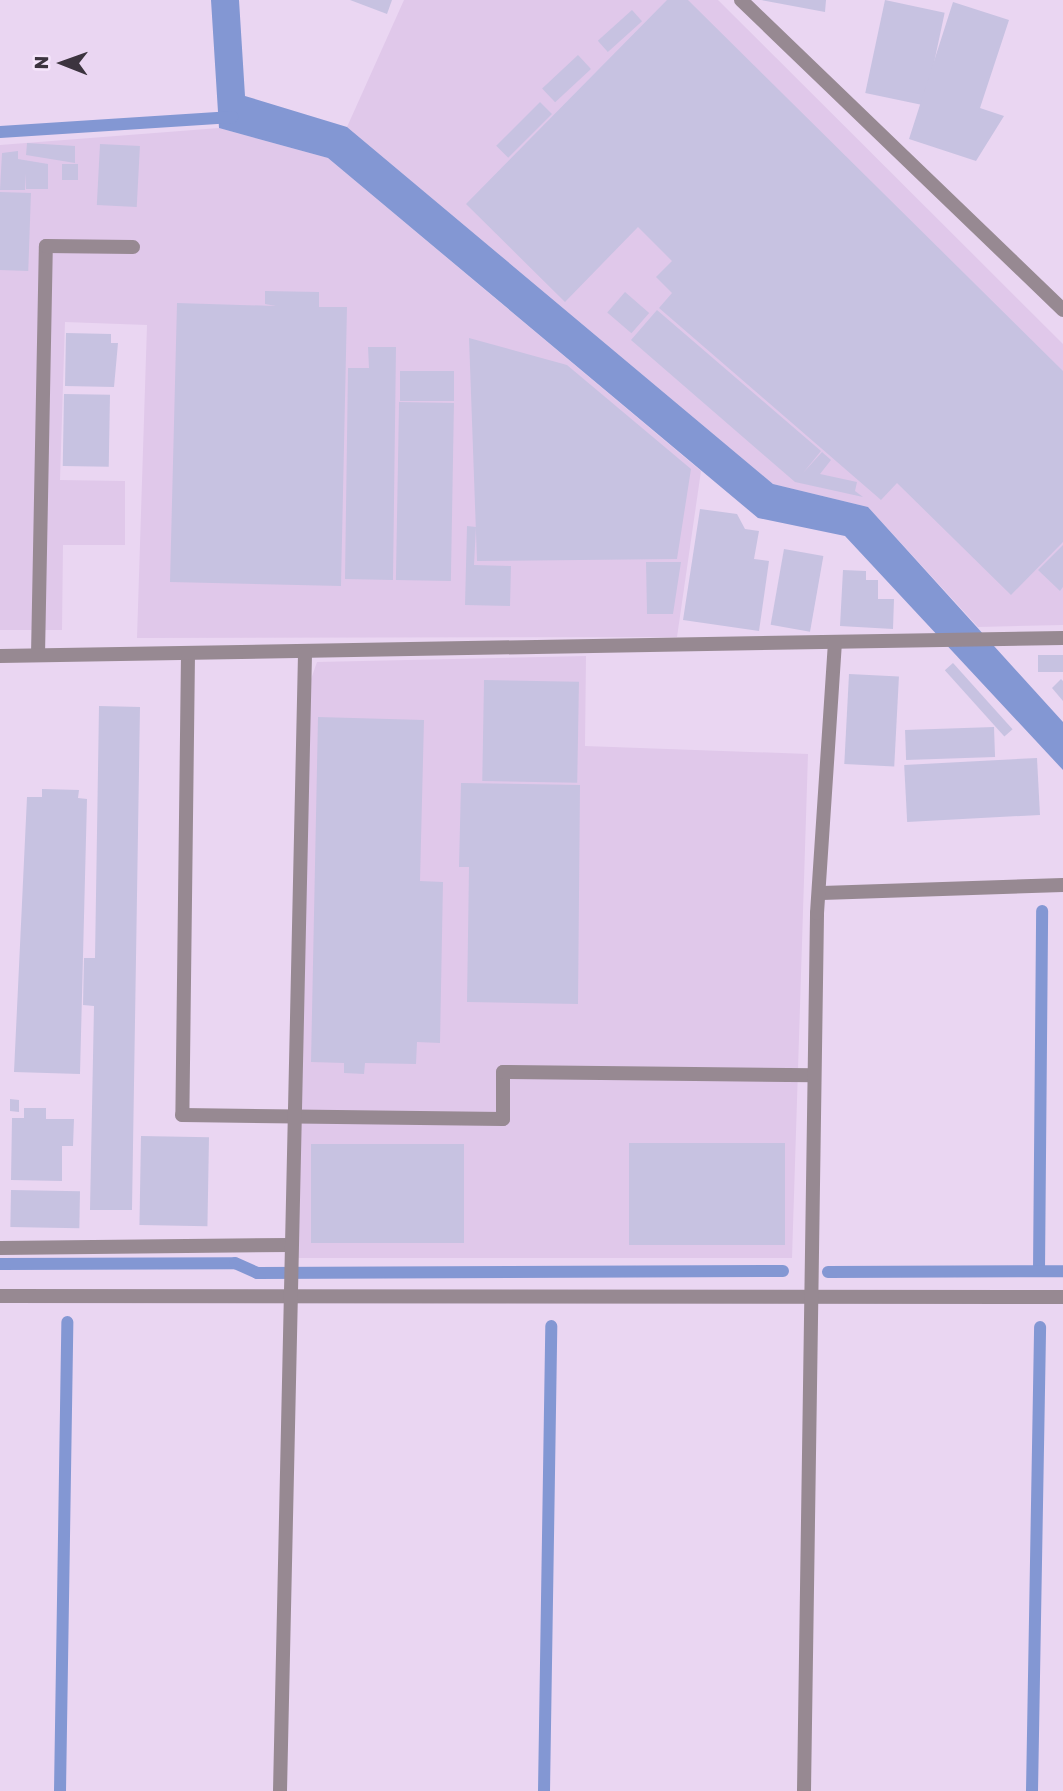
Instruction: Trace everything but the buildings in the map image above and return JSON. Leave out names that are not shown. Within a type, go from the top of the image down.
[{"type":"street","points":[[741,0],[1063,310]]},
{"type":"street","points":[[38,655],[46,246],[133,247]]},
{"type":"street","points":[[0,656],[305,653],[1063,638]]},
{"type":"street","points":[[804,1791],[814,1075],[835,643]]},
{"type":"street","points":[[280,1791],[305,653]]},
{"type":"street","points":[[188,654],[182,1115],[503,1119],[503,1072],[814,1075]]},
{"type":"street","points":[[822,893],[1063,885]]},
{"type":"street","points":[[0,1248],[290,1245]]},
{"type":"street","points":[[0,1296],[289,1292],[811,1298],[1063,1297]]},
{"type":"shaded area","points":[[404,0],[718,0],[1063,344],[1063,625],[978,627],[868,507],[773,484],[347,127]]},
{"type":"shaded area","points":[[219,128],[328,158],[701,471],[677,637],[137,638],[147,325],[65,322],[60,480],[125,481],[125,545],[63,545],[62,630],[0,630],[0,145]]},
{"type":"shaded area","points":[[586,656],[585,746],[808,754],[792,1258],[298,1258],[310,682],[317,662]]},
{"type":"water","points":[[211,0],[239,0],[245,96],[347,127],[773,484],[868,507],[1063,722],[1063,770],[845,536],[758,518],[328,158],[219,128]]},
{"type":"waterway","points":[[0,132],[233,117]]},
{"type":"waterway","points":[[1039,1271],[1042,911]]},
{"type":"waterway","points":[[0,1264],[235,1263],[257,1273],[783,1271]]},
{"type":"waterway","points":[[828,1272],[1063,1271]]},
{"type":"waterway","points":[[60,1791],[67,1322]]},
{"type":"waterway","points":[[544,1791],[551,1326]]},
{"type":"waterway","points":[[1032,1791],[1040,1327]]}]
